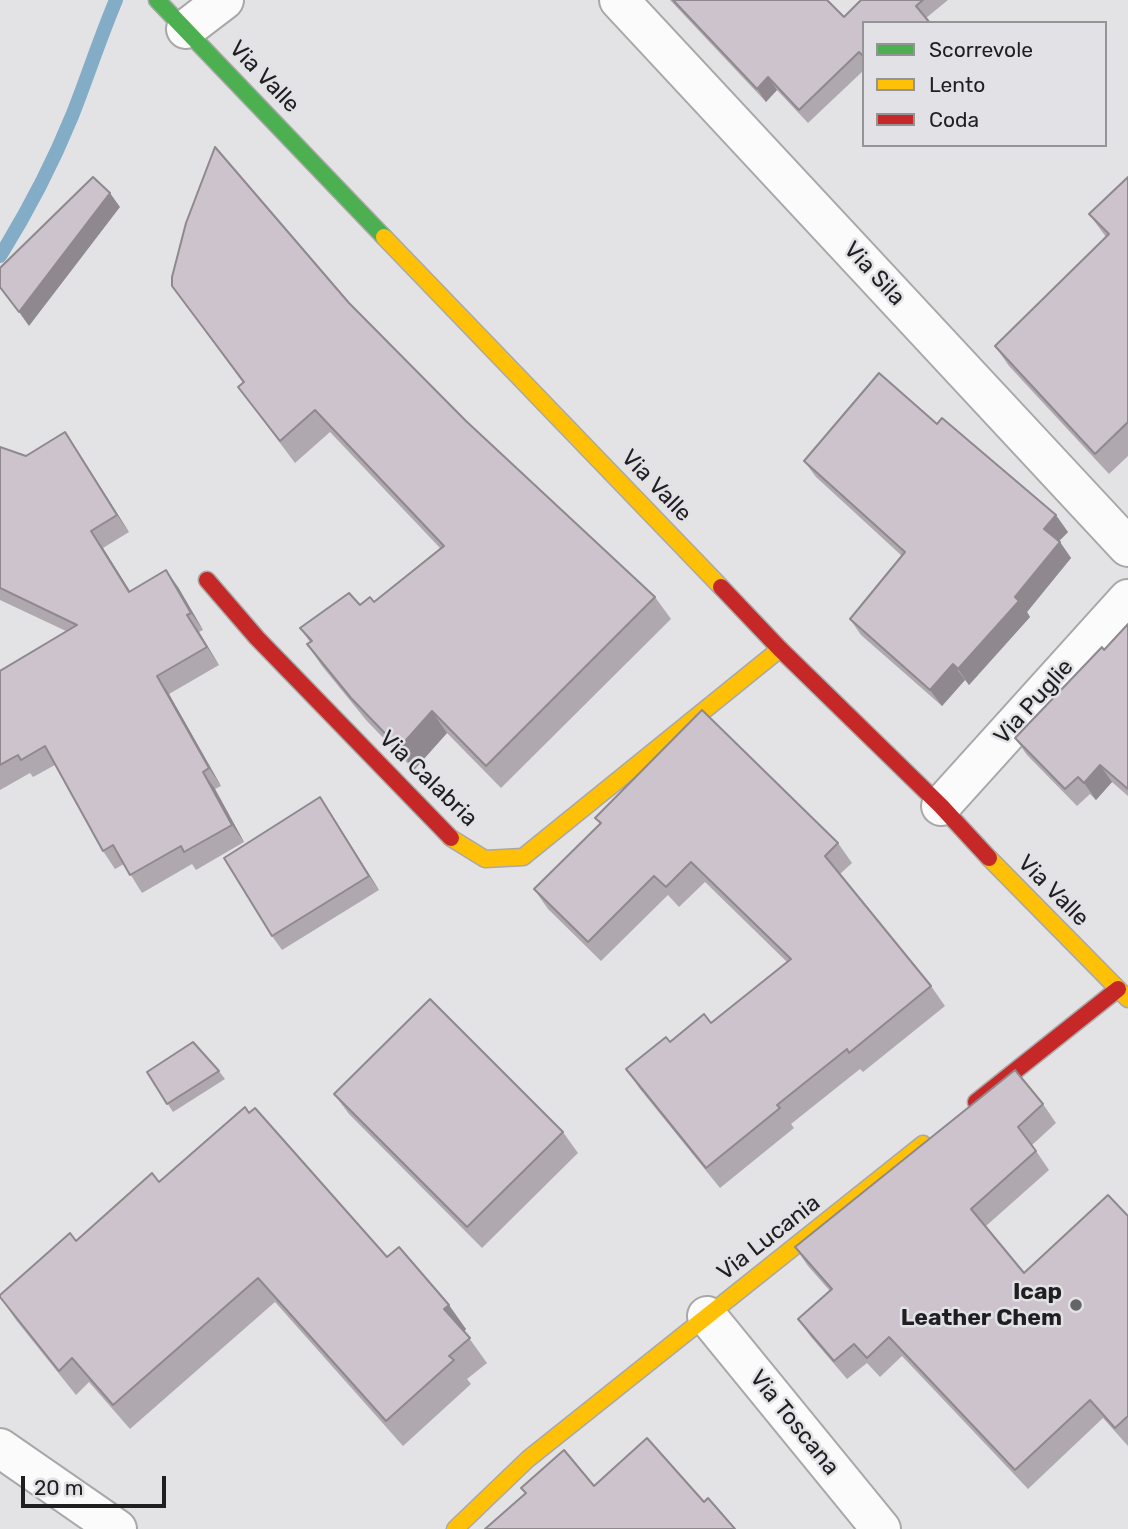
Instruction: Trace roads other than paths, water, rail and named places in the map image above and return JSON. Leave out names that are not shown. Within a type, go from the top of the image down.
[{"type":"street","name":"Via Valle","points":[[157,0],[780,649],[941,806],[982,852],[1123,994]]},
{"type":"street","points":[[186,29],[224,0]]},
{"type":"street","name":"Via Sila","points":[[619,0],[1128,547]]},
{"type":"street","name":"Via Calabria","points":[[207,580],[257,638],[446,835],[485,859],[523,857],[780,649]]},
{"type":"street","name":"Via Puglie","points":[[941,806],[1128,599]]},
{"type":"street","points":[[967,1110],[1123,994]]},
{"type":"street","name":"Via Lucania","points":[[455,1529],[528,1459],[934,1136]]},
{"type":"street","name":"Via Toscana","points":[[706,1317],[881,1529]]},
{"type":"street","points":[[0,1448],[117,1529]]},
{"type":"waterway","points":[[0,256],[30,205],[56,152],[116,0]]},
{"type":"place","name":"Icap Leather Chem","points":[[1076,1305]]}]
